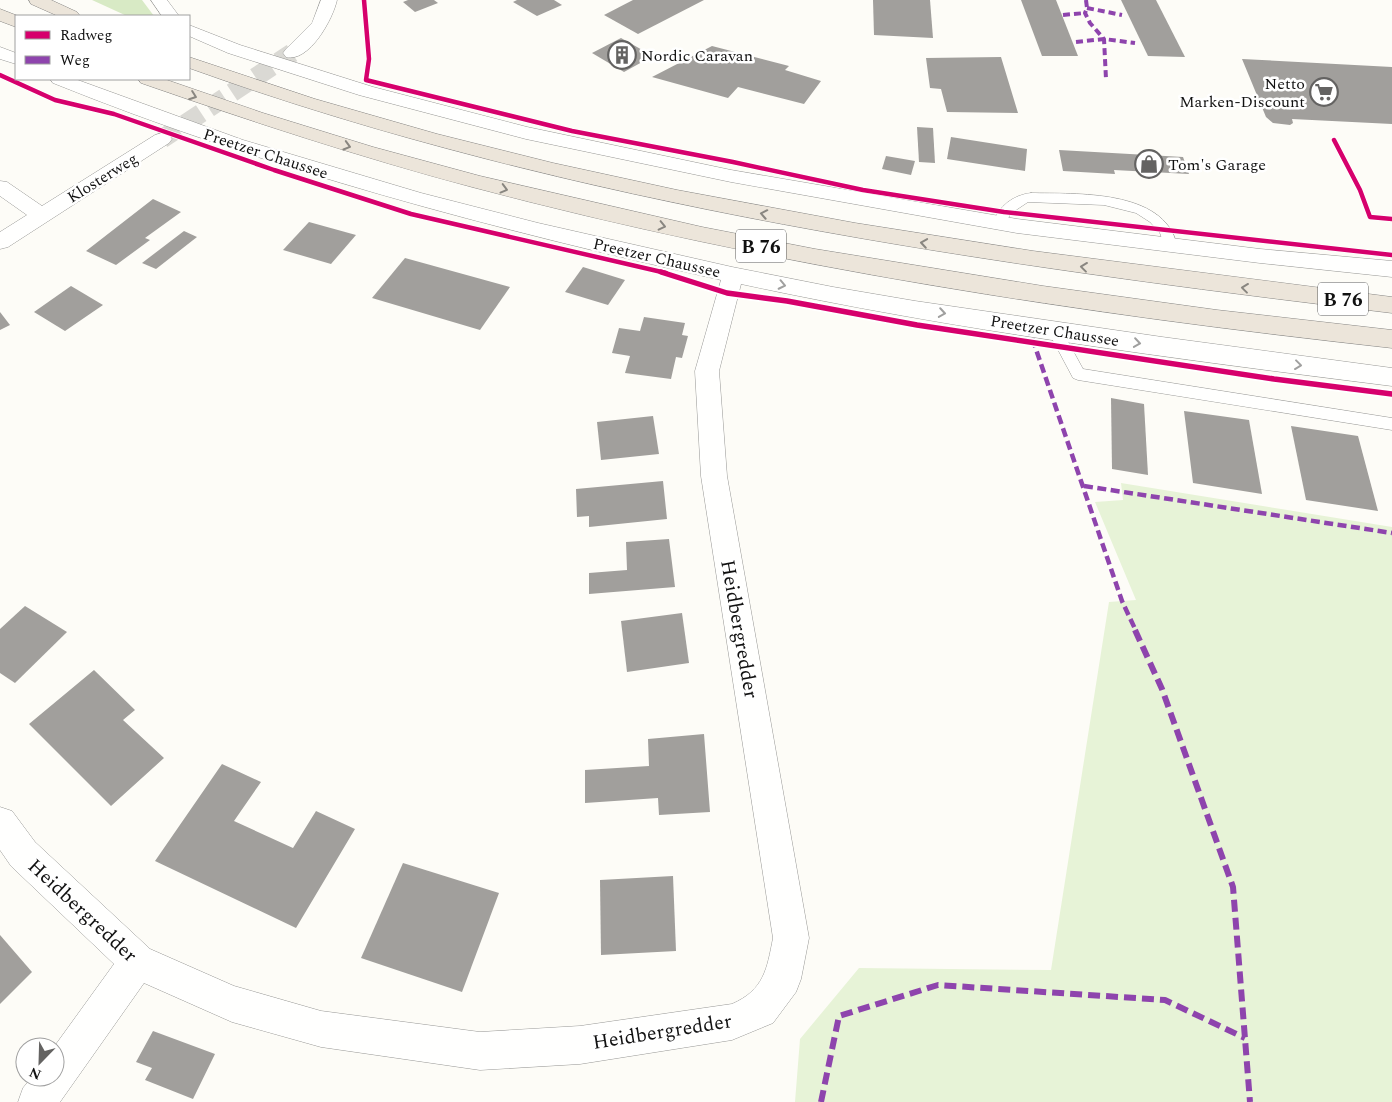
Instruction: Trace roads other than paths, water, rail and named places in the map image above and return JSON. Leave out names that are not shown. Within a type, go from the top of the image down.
[{"type":"highway","points":[[37,0],[69,15]]},
{"type":"highway","points":[[0,14],[15,22]]},
{"type":"highway","name":"B 76","points":[[190,62],[312,104],[486,153],[565,173],[751,212],[1068,265],[1392,305]]},
{"type":"highway","name":"Preetzer Chaussee","points":[[150,80],[230,109],[444,174],[679,230],[824,258],[982,285],[1187,315],[1392,339]]},
{"type":"street","points":[[159,0],[169,15]]},
{"type":"street","points":[[292,53],[306,42],[319,26],[326,13],[329,0]]},
{"type":"street","points":[[190,30],[234,49],[366,91],[535,135],[731,176],[1000,224],[1392,269]]},
{"type":"street","points":[[0,52],[15,59]]},
{"type":"street","name":"Preetzer Chaussee","points":[[62,80],[143,112],[284,161],[440,206],[563,236],[809,291],[1055,331],[1275,363],[1392,377]]},
{"type":"street","name":"Klosterweg","points":[[0,242],[162,139]]},
{"type":"street","points":[[0,186],[42,215]]},
{"type":"street","name":"Heidbergredder","points":[[0,823],[23,854],[137,962],[232,1004],[322,1029],[480,1051],[580,1045],[732,1022],[760,1010],[783,979],[791,938],[714,476],[708,371],[727,293],[734,274]]},
{"type":"street","points":[[65,1063],[137,962]]},
{"type":"street","points":[[37,1102],[48,1087]]},
{"type":"lane","points":[[1000,224],[1004,212],[1024,198],[1031,196],[1117,202],[1136,208],[1155,218],[1166,231],[1170,245]]},
{"type":"lane","points":[[1055,331],[1078,374],[1392,424]]},
{"type":"tunnel","points":[[162,139],[292,53]]},
{"type":"place","name":"Nordic Caravan","points":[[622,55]]},
{"type":"place","name":"Netto Marken-Discount","points":[[1324,92]]},
{"type":"place","name":"Tom's Garage","points":[[1149,164]]}]
